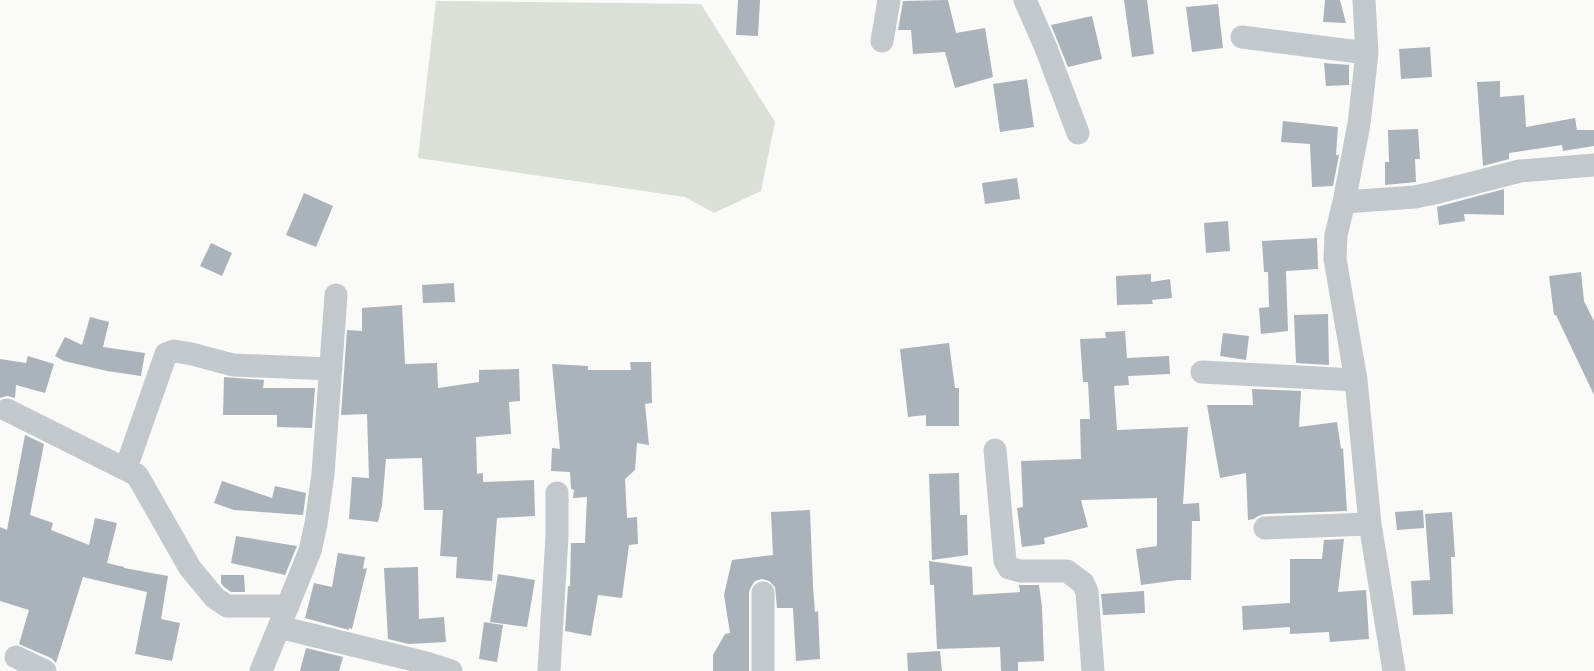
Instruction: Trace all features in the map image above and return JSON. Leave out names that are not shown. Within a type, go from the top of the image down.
[{"type":"street","points":[[882,41],[889,0]]},
{"type":"street","points":[[1025,0],[1078,133]]},
{"type":"street","points":[[1364,0],[1367,53],[1359,124],[1336,235],[1335,259],[1356,380],[1370,524],[1394,671]]},
{"type":"street","points":[[1242,37],[1367,53]]},
{"type":"street","points":[[1344,202],[1415,197],[1520,171],[1594,165]]},
{"type":"street","points":[[261,671],[310,551],[316,524],[323,474],[336,295]]},
{"type":"street","points":[[126,468],[166,354],[174,351],[233,365],[331,369]]},
{"type":"street","points":[[1202,372],[1356,380]]},
{"type":"street","points":[[7,410],[137,475],[190,568],[215,598],[227,606],[284,617],[451,671]]},
{"type":"street","points":[[995,450],[1005,561],[1009,568],[1020,571],[1067,571],[1083,583],[1087,592],[1093,671]]},
{"type":"street","points":[[549,671],[558,493]]},
{"type":"street","points":[[1265,528],[1370,524]]},
{"type":"street","points":[[763,593],[763,671]]},
{"type":"street","points":[[9,660],[45,671]]},
{"type":"shaded area","points":[[436,1],[701,4],[775,122],[761,191],[714,213],[685,197],[418,158]]},
{"type":"building","points":[[738,0],[760,0],[758,36],[736,35]]},
{"type":"building","points":[[948,0],[956,33],[985,28],[993,77],[955,88],[945,52],[913,54],[911,30],[898,30],[903,1]]},
{"type":"building","points":[[1124,0],[1147,0],[1154,54],[1132,57]]},
{"type":"building","points":[[1325,0],[1340,0],[1346,23],[1323,22]]},
{"type":"building","points":[[1218,4],[1223,48],[1192,52],[1186,7]]},
{"type":"building","points":[[1092,16],[1102,59],[1068,67],[1051,25]]},
{"type":"building","points":[[1430,47],[1432,77],[1401,79],[1399,49]]},
{"type":"building","points":[[1324,63],[1349,65],[1349,85],[1326,86]]},
{"type":"building","points":[[1027,79],[1034,127],[1000,132],[993,84]]},
{"type":"building","points":[[1500,81],[1500,97],[1524,95],[1526,127],[1575,118],[1577,130],[1594,130],[1594,146],[1563,151],[1562,145],[1509,153],[1509,159],[1483,166],[1477,82]]},
{"type":"building","points":[[1283,121],[1338,127],[1336,155],[1339,155],[1333,186],[1312,187],[1310,144],[1281,142]]},
{"type":"building","points":[[1418,129],[1420,159],[1415,159],[1416,182],[1385,185],[1385,162],[1389,162],[1388,130]]},
{"type":"building","points":[[1017,178],[1020,199],[985,204],[982,183]]},
{"type":"building","points":[[1504,189],[1504,215],[1464,214],[1465,221],[1439,225],[1437,207]]},
{"type":"building","points":[[304,193],[333,206],[316,247],[286,235]]},
{"type":"building","points":[[1228,221],[1230,251],[1206,253],[1204,223]]},
{"type":"building","points":[[1317,238],[1318,269],[1286,271],[1288,331],[1261,334],[1259,308],[1269,307],[1268,272],[1264,272],[1262,241]]},
{"type":"building","points":[[211,243],[232,253],[222,276],[200,266]]},
{"type":"building","points":[[1581,272],[1584,301],[1594,321],[1594,395],[1554,315],[1549,276]]},
{"type":"building","points":[[1151,274],[1151,282],[1170,279],[1172,298],[1152,300],[1153,304],[1117,305],[1116,276]]},
{"type":"building","points":[[454,283],[455,302],[423,303],[422,285]]},
{"type":"building","points":[[402,305],[405,364],[437,363],[438,388],[479,382],[479,370],[519,369],[520,401],[509,402],[511,434],[476,437],[477,474],[483,473],[483,482],[534,480],[535,516],[497,518],[492,581],[456,578],[457,557],[440,556],[443,510],[424,510],[422,458],[386,459],[378,522],[349,519],[352,477],[369,478],[367,414],[341,415],[347,330],[362,331],[362,308]]},
{"type":"building","points":[[1328,314],[1329,365],[1296,363],[1294,315]]},
{"type":"building","points":[[90,317],[109,322],[103,347],[145,353],[141,376],[64,361],[55,356],[65,337],[82,345]]},
{"type":"building","points":[[1125,331],[1127,358],[1169,356],[1170,374],[1128,376],[1129,385],[1114,386],[1117,430],[1188,427],[1183,504],[1199,503],[1200,521],[1192,521],[1191,580],[1141,585],[1136,549],[1157,546],[1157,498],[1081,500],[1088,527],[1044,538],[1045,544],[1022,547],[1017,508],[1023,507],[1021,461],[1081,459],[1080,419],[1090,419],[1088,382],[1083,382],[1080,339],[1106,338],[1105,332]]},
{"type":"building","points":[[1223,333],[1249,336],[1246,360],[1220,356]]},
{"type":"building","points":[[949,343],[955,388],[959,388],[959,426],[926,426],[926,415],[908,417],[900,349]]},
{"type":"building","points":[[28,356],[54,364],[45,393],[16,385],[15,398],[0,398],[0,359],[26,363]]},
{"type":"building","points":[[630,362],[651,362],[652,403],[645,404],[649,445],[637,443],[635,470],[625,479],[627,518],[637,517],[638,544],[629,545],[622,598],[598,595],[591,636],[565,631],[571,543],[585,543],[587,497],[573,498],[570,472],[551,471],[552,448],[560,449],[552,364],[588,366],[588,370],[631,370]]},
{"type":"building","points":[[224,377],[264,380],[263,388],[315,388],[312,428],[277,427],[277,415],[223,415]]},
{"type":"building","points":[[1252,389],[1301,391],[1299,427],[1337,422],[1341,449],[1343,448],[1347,511],[1264,514],[1248,520],[1246,473],[1220,478],[1207,405],[1253,405]]},
{"type":"building","points":[[25,435],[44,444],[30,515],[53,523],[51,530],[89,545],[95,518],[117,523],[107,563],[168,576],[161,619],[180,623],[172,661],[135,654],[147,592],[83,577],[56,663],[51,658],[19,644],[29,610],[0,601],[0,527],[7,530]]},
{"type":"building","points":[[959,473],[960,515],[967,515],[968,555],[932,560],[929,474]]},
{"type":"building","points":[[222,481],[272,498],[275,486],[306,493],[303,515],[234,510],[214,503]]},
{"type":"building","points":[[810,510],[820,659],[796,661],[793,608],[777,608],[775,587],[762,579],[755,581],[749,592],[749,671],[713,671],[713,655],[725,634],[730,633],[724,595],[732,560],[773,555],[771,512]]},
{"type":"building","points":[[1423,510],[1424,528],[1397,530],[1395,512]]},
{"type":"building","points":[[1452,512],[1455,557],[1451,557],[1453,614],[1413,615],[1411,581],[1430,580],[1425,514]]},
{"type":"building","points":[[236,536],[297,546],[285,575],[231,563]]},
{"type":"building","points":[[1344,539],[1338,592],[1366,590],[1369,639],[1330,642],[1329,632],[1290,634],[1290,627],[1243,630],[1242,606],[1290,603],[1290,559],[1322,559],[1324,540]]},
{"type":"building","points":[[338,553],[365,557],[363,569],[367,568],[352,629],[349,630],[305,618],[314,583],[332,587]]},
{"type":"building","points":[[929,561],[972,567],[973,595],[1020,592],[1019,585],[1039,585],[1044,661],[1018,662],[1018,671],[1001,671],[1000,647],[937,649],[934,585],[930,585]]},
{"type":"building","points":[[418,567],[419,619],[444,617],[446,642],[409,644],[388,639],[384,568]]},
{"type":"building","points":[[498,574],[535,580],[527,627],[490,622]]},
{"type":"building","points":[[221,575],[244,575],[245,592],[231,592],[221,583]]},
{"type":"building","points":[[1144,591],[1145,613],[1103,615],[1101,594]]},
{"type":"building","points":[[484,622],[503,625],[497,662],[479,659]]},
{"type":"building","points":[[306,648],[343,657],[339,671],[300,671]]},
{"type":"building","points":[[940,651],[942,671],[908,671],[907,653]]}]
